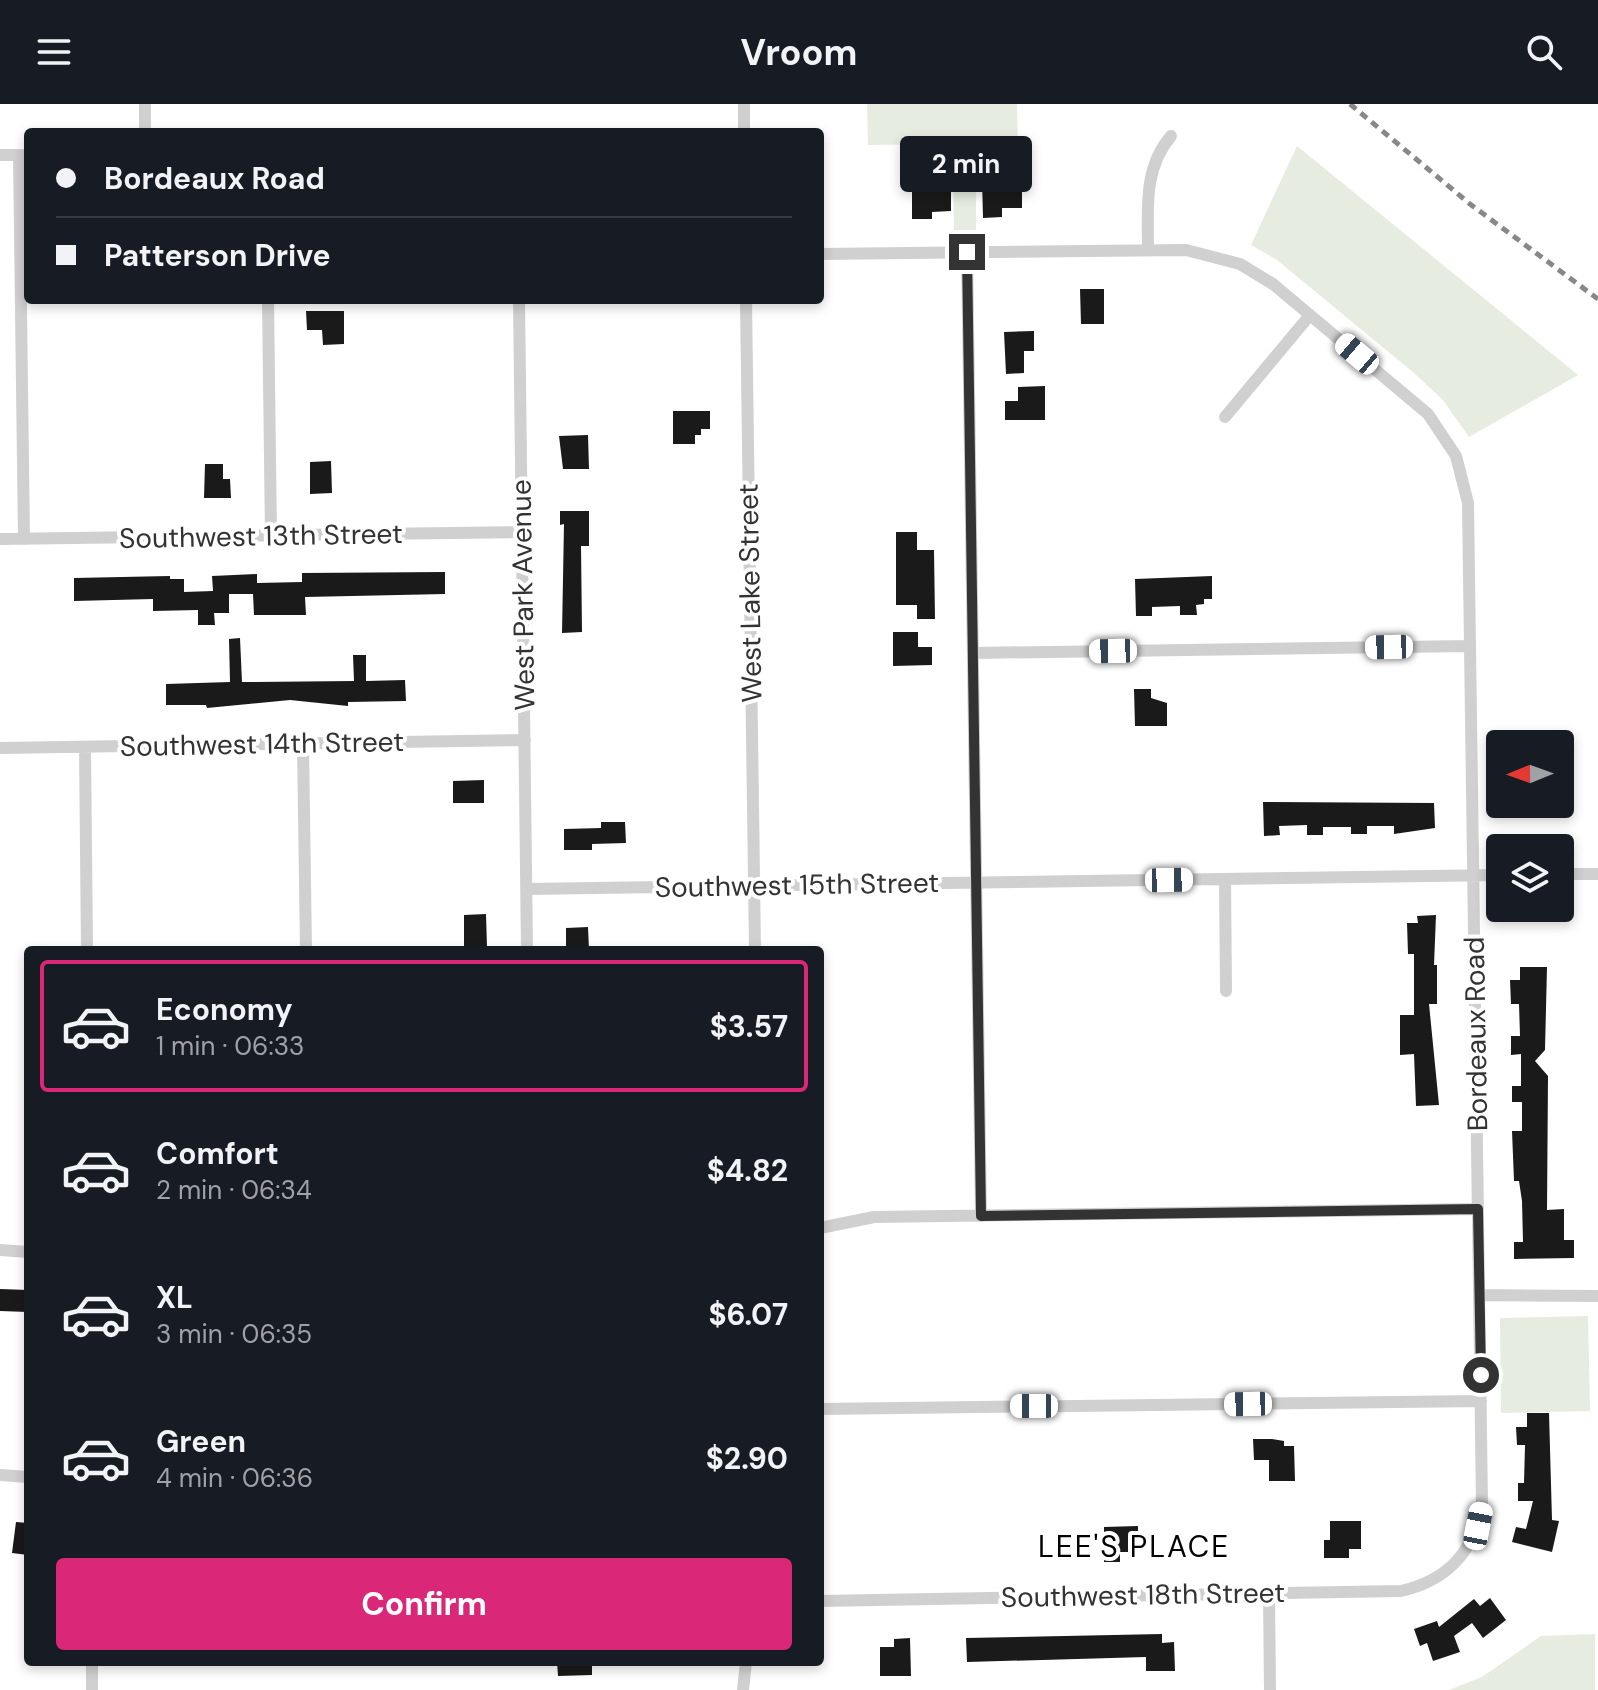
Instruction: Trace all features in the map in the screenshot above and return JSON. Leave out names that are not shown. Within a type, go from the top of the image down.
[{"type":"street","points":[[145,104],[145,128]]},
{"type":"street","points":[[744,104],[744,128]]},
{"type":"street","points":[[1148,250],[1151,174],[1157,153],[1171,136]]},
{"type":"street","points":[[0,155],[24,155],[24,539]]},
{"type":"street","name":"Bordeaux Road","points":[[824,254],[1186,250],[1240,264],[1273,284],[1428,414],[1456,456],[1468,503],[1482,1505],[1478,1526],[1458,1561]]},
{"type":"street","points":[[967,252],[981,1216]]},
{"type":"street","points":[[268,304],[271,536]]},
{"type":"street","name":"West Park Avenue","points":[[519,304],[527,946]]},
{"type":"street","name":"West Lake Street","points":[[746,304],[755,946]]},
{"type":"street","points":[[1225,417],[1310,315]]},
{"type":"street","name":"Southwest 13th Street","points":[[0,539],[522,532]]},
{"type":"street","points":[[973,653],[1470,646]]},
{"type":"street","name":"Southwest 14th Street","points":[[0,748],[525,740]]},
{"type":"street","points":[[303,744],[306,946]]},
{"type":"street","points":[[85,747],[87,946]]},
{"type":"street","points":[[1574,874],[1598,874]]},
{"type":"street","name":"Southwest 15th Street","points":[[527,889],[1486,875]]},
{"type":"street","points":[[1225,879],[1226,991]]},
{"type":"street","points":[[824,1227],[858,1218],[1478,1209]]},
{"type":"street","points":[[0,1250],[24,1252]]},
{"type":"street","points":[[1479,1295],[1598,1296]]},
{"type":"street","points":[[824,1409],[1481,1401]]},
{"type":"street","points":[[0,1475],[24,1477]]},
{"type":"street","name":"Southwest 18th Street","points":[[824,1601],[1401,1591],[1439,1577],[1458,1561]]},
{"type":"street","points":[[1269,1593],[1270,1690]]},
{"type":"street","points":[[92,1666],[92,1690]]},
{"type":"street","points":[[743,1690],[746,1666]]},
{"type":"shaded area","points":[[867,104],[1017,104],[1018,142],[976,144],[976,233],[954,233],[953,144],[868,145]]},
{"type":"shaded area","points":[[1297,146],[1578,375],[1469,437],[1443,400],[1414,373],[1277,260],[1251,245]]},
{"type":"shaded area","points":[[1588,1316],[1590,1411],[1501,1413],[1500,1318]]},
{"type":"shaded area","points":[[1595,1634],[1595,1690],[1449,1690],[1482,1677],[1541,1636]]},
{"type":"building","points":[[912,177],[951,177],[951,211],[932,212],[932,219],[912,219]]},
{"type":"building","points":[[982,180],[1022,180],[1022,208],[1002,208],[1002,217],[983,218]]},
{"type":"building","points":[[1080,289],[1104,289],[1104,324],[1081,324]]},
{"type":"building","points":[[306,311],[344,311],[344,344],[323,345],[322,330],[307,330]]},
{"type":"building","points":[[1034,331],[1034,351],[1024,351],[1024,373],[1006,374],[1004,332]]},
{"type":"building","points":[[1045,386],[1045,420],[1005,420],[1005,401],[1018,401],[1018,387]]},
{"type":"building","points":[[673,411],[710,411],[710,429],[701,429],[701,435],[695,435],[695,444],[673,444]]},
{"type":"building","points":[[588,435],[589,469],[563,469],[559,436]]},
{"type":"building","points":[[331,461],[332,493],[310,494],[310,462]]},
{"type":"building","points":[[205,464],[223,464],[223,479],[230,479],[231,498],[204,498]]},
{"type":"building","points":[[560,511],[589,511],[589,546],[581,546],[582,632],[562,633],[564,524],[560,525]]},
{"type":"building","points":[[896,532],[917,532],[917,550],[934,550],[935,619],[917,619],[917,605],[896,605]]},
{"type":"building","points":[[445,572],[445,594],[305,597],[306,615],[254,615],[253,594],[229,594],[229,613],[214,613],[215,625],[198,625],[198,610],[153,611],[153,599],[74,601],[74,578],[170,576],[170,579],[184,579],[184,592],[213,591],[212,576],[257,574],[257,583],[302,582],[302,573]]},
{"type":"building","points":[[1212,576],[1212,599],[1204,599],[1204,604],[1196,605],[1197,615],[1180,615],[1180,606],[1152,607],[1152,616],[1136,616],[1135,579]]},
{"type":"building","points":[[893,632],[918,632],[918,647],[932,647],[932,665],[893,666]]},
{"type":"building","points":[[240,638],[242,682],[354,681],[353,655],[366,655],[366,681],[405,680],[406,701],[348,702],[348,706],[290,700],[207,708],[206,705],[166,705],[166,684],[230,682],[229,639]]},
{"type":"building","points":[[1134,689],[1151,689],[1151,698],[1167,703],[1167,726],[1135,726]]},
{"type":"building","points":[[484,780],[484,803],[453,803],[453,781]]},
{"type":"building","points":[[1263,802],[1434,803],[1435,828],[1394,834],[1394,826],[1367,826],[1367,834],[1351,834],[1351,827],[1323,827],[1323,835],[1307,835],[1307,825],[1279,826],[1280,835],[1264,836]]},
{"type":"building","points":[[601,822],[625,822],[626,843],[592,844],[592,850],[564,850],[564,829],[601,828]]},
{"type":"building","points":[[486,914],[487,946],[464,946],[464,915]]},
{"type":"building","points":[[1436,915],[1434,965],[1437,965],[1437,1004],[1429,1004],[1439,1105],[1416,1106],[1414,1054],[1400,1055],[1400,1015],[1414,1015],[1414,954],[1408,954],[1407,923],[1418,923],[1417,916]]},
{"type":"building","points":[[588,927],[589,946],[566,946],[566,928]]},
{"type":"building","points":[[1520,967],[1547,967],[1545,1050],[1535,1061],[1548,1076],[1547,1210],[1564,1209],[1564,1240],[1574,1240],[1574,1258],[1514,1259],[1514,1242],[1523,1242],[1522,1201],[1519,1181],[1514,1181],[1512,1131],[1522,1131],[1522,1102],[1512,1102],[1512,1086],[1521,1086],[1521,1054],[1511,1055],[1511,1036],[1520,1036],[1519,1004],[1511,1004],[1510,980],[1520,980]]},
{"type":"building","points":[[0,1289],[24,1290],[24,1312],[0,1311]]},
{"type":"building","points":[[1527,1413],[1549,1413],[1552,1520],[1559,1521],[1552,1552],[1512,1542],[1516,1527],[1526,1529],[1533,1501],[1518,1501],[1518,1483],[1524,1483],[1525,1445],[1517,1445],[1516,1427],[1527,1427]]},
{"type":"building","points":[[1253,1439],[1284,1441],[1284,1446],[1294,1446],[1295,1481],[1269,1481],[1269,1460],[1254,1460]]},
{"type":"building","points":[[1330,1521],[1361,1521],[1361,1549],[1349,1549],[1349,1558],[1324,1558],[1324,1540],[1330,1540]]},
{"type":"building","points":[[16,1522],[24,1523],[24,1554],[12,1553]]},
{"type":"building","points":[[1138,1526],[1138,1552],[1120,1552],[1120,1562],[1104,1562],[1104,1527]]},
{"type":"building","points":[[1490,1598],[1506,1620],[1483,1638],[1472,1623],[1454,1636],[1460,1652],[1433,1661],[1427,1643],[1420,1646],[1414,1629],[1437,1621],[1439,1627],[1474,1599],[1480,1606]]},
{"type":"building","points":[[1162,1634],[1162,1643],[1174,1642],[1175,1671],[1146,1671],[1146,1657],[967,1662],[966,1638]]},
{"type":"building","points":[[910,1638],[911,1676],[880,1676],[880,1647],[894,1647],[894,1639]]},
{"type":"building","points":[[557,1666],[592,1666],[592,1675],[558,1676]]},
{"type":"railway","points":[[1350,104],[1470,204],[1598,299]]},
{"type":"district","name":"LEE'S PLACE","points":[[1134,1546]]},
{"type":"route","points":[[967,252],[981,1216],[1478,1209],[1481,1375]]}]
